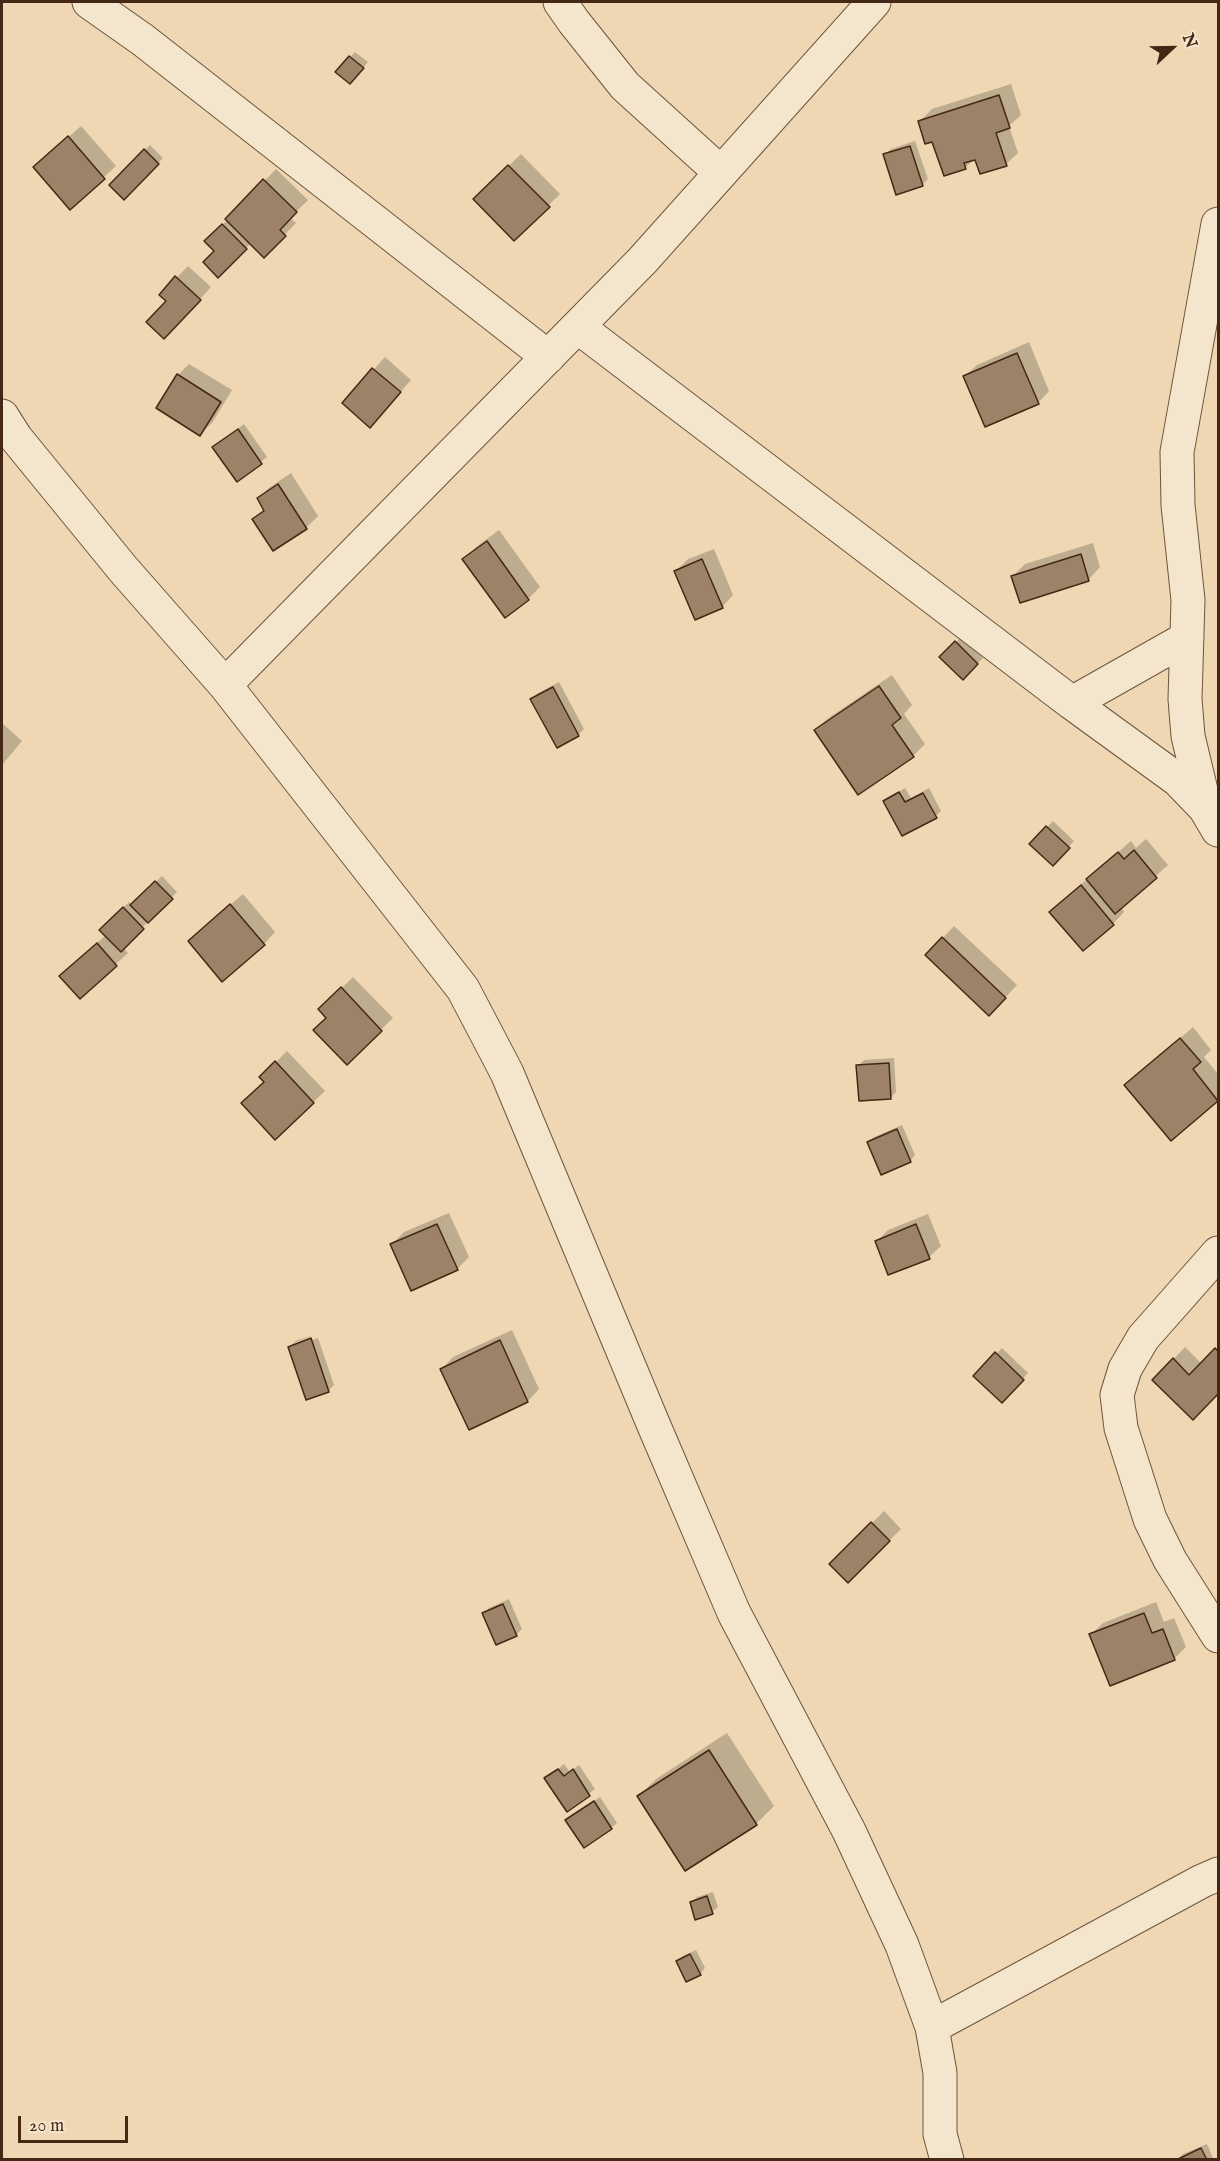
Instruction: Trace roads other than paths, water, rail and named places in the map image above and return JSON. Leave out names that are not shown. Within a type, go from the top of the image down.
[{"type":"street","points":[[89,2],[143,40],[548,357]]},
{"type":"street","points":[[560,2],[625,86],[721,173]]},
{"type":"street","points":[[225,685],[642,261],[874,2]]},
{"type":"street","points":[[1212,819],[1188,736],[1185,699],[1188,600],[1179,505],[1177,452],[1215,263],[1218,224]]},
{"type":"street","points":[[578,327],[1072,703],[1178,780],[1212,819]]},
{"type":"street","points":[[2,416],[16,438],[123,569],[225,685],[463,989],[507,1073],[734,1613],[849,1831],[902,1945],[932,2027],[940,2073],[940,2134],[947,2160]]},
{"type":"street","points":[[1072,703],[1187,638]]},
{"type":"street","points":[[1218,1253],[1143,1338],[1125,1368],[1118,1395],[1121,1428],[1150,1519],[1170,1560],[1218,1636]]},
{"type":"street","points":[[932,2027],[1202,1881],[1218,1875]]}]
